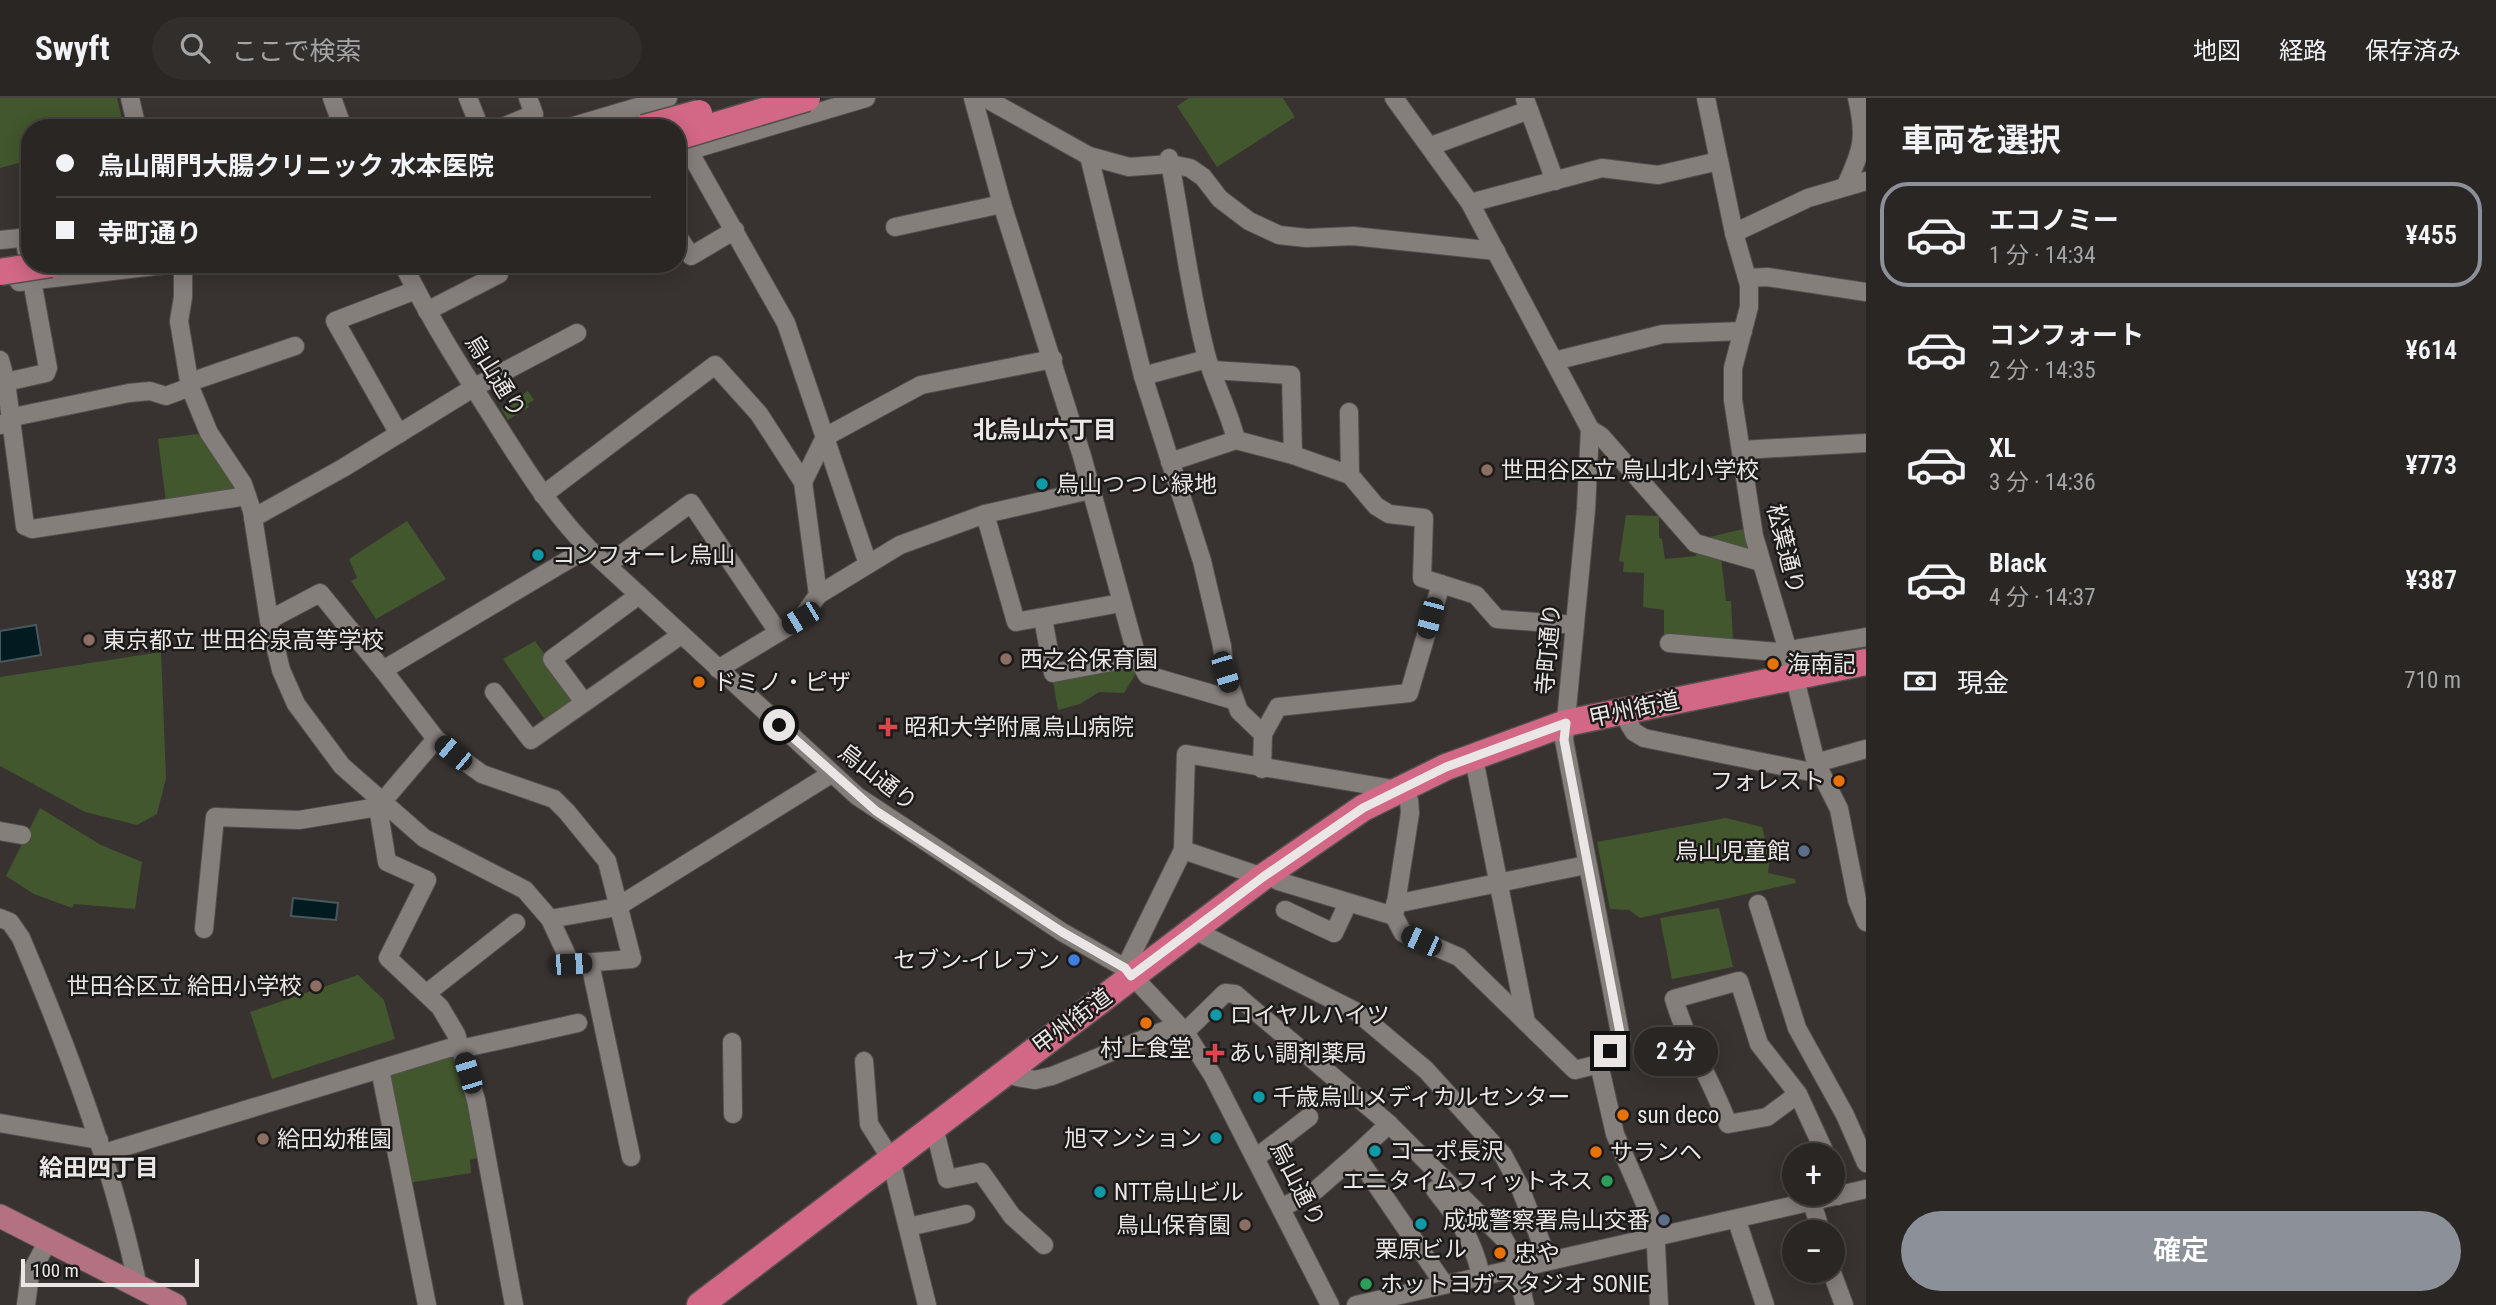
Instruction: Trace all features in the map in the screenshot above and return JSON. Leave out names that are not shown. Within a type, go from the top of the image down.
[{"type":"highway","points":[[676,119],[749,98]]},
{"type":"highway","points":[[686,145],[807,98]]},
{"type":"highway","points":[[0,255],[21,245]]},
{"type":"highway","points":[[0,272],[21,272]]},
{"type":"highway","name":"甲州街道","points":[[721,1305],[1131,976],[1271,879],[1372,818],[1446,767],[1565,731],[1793,672],[1866,662]]},
{"type":"highway","name":"甲州街道","points":[[1404,795],[1476,769],[1565,731],[1629,724],[1793,672],[1866,676]]},
{"type":"highway","name":"甲州街道","points":[[700,1305],[892,1166],[937,1139],[1017,1077],[1131,976],[1204,935],[1271,879]]},
{"type":"main road","points":[[0,1216],[174,1305]]},
{"type":"street","points":[[130,98],[135,119]]},
{"type":"street","points":[[332,98],[340,119]]},
{"type":"street","points":[[468,98],[476,119]]},
{"type":"street","points":[[522,119],[534,114],[528,98]]},
{"type":"street","points":[[686,146],[866,98]]},
{"type":"street","points":[[973,98],[1002,204],[1053,359],[1137,657],[1147,675],[1233,700]]},
{"type":"street","points":[[985,98],[1089,156],[1129,167],[1170,161],[1189,168],[1203,177],[1220,199],[1249,221],[1279,235],[1307,238],[1353,236],[1496,251]]},
{"type":"street","points":[[1394,98],[1470,203],[1590,429],[1601,436],[1695,543],[1761,562]]},
{"type":"street","name":"松葉通り","points":[[1706,98],[1734,233],[1748,278],[1749,307],[1733,368],[1733,400],[1761,562],[1818,768],[1839,809],[1857,900],[1866,922]]},
{"type":"street","points":[[1846,185],[1861,155],[1866,124],[1857,98]]},
{"type":"street","points":[[596,119],[662,99],[672,119]]},
{"type":"street","points":[[1431,146],[1527,104],[1555,181]]},
{"type":"street","points":[[686,155],[734,230],[786,323],[868,564]]},
{"type":"street","points":[[1089,156],[1143,376],[1202,561],[1233,700],[1262,734]]},
{"type":"street","points":[[1170,161],[1193,300],[1210,364],[1230,411],[1236,440]]},
{"type":"street","points":[[1470,203],[1602,168],[1658,175],[1719,161]]},
{"type":"street","points":[[1734,233],[1808,198],[1866,181]]},
{"type":"street","points":[[895,227],[1002,204]]},
{"type":"street","points":[[686,248],[691,256],[734,230]]},
{"type":"street","points":[[0,240],[21,242]]},
{"type":"street","points":[[0,284],[38,273]]},
{"type":"street","points":[[6,382],[46,373],[48,368],[41,273]]},
{"type":"street","points":[[183,273],[179,321],[190,385],[209,433],[243,484],[247,496],[269,620],[281,670],[296,704],[342,766],[380,805],[425,838],[525,890],[550,919],[571,964],[632,959],[607,861],[554,799],[482,774],[436,738],[320,593],[269,620]]},
{"type":"street","name":"烏山通り","points":[[408,273],[473,388],[542,495],[559,519],[588,548],[831,774],[876,811],[1131,976],[1181,1028],[1257,1157],[1330,1305]]},
{"type":"street","points":[[427,311],[499,273]]},
{"type":"street","points":[[1748,278],[1767,277],[1866,292]]},
{"type":"street","points":[[400,434],[335,321],[416,290]]},
{"type":"street","points":[[1554,361],[1663,334],[1743,331]]},
{"type":"street","points":[[253,518],[400,434],[473,388],[577,333]]},
{"type":"street","points":[[5,422],[129,393],[150,391],[166,396],[295,346]]},
{"type":"street","points":[[803,482],[825,438],[921,385],[1053,359]]},
{"type":"street","points":[[0,360],[6,382],[5,422],[25,526],[32,529],[247,496]]},
{"type":"street","points":[[1143,376],[1210,364],[1291,375],[1293,455]]},
{"type":"street","points":[[542,495],[715,365],[758,414],[803,482],[818,595]]},
{"type":"street","points":[[1349,412],[1350,475]]},
{"type":"street","name":"寺町通り","points":[[1590,429],[1565,731],[1586,865],[1621,1038],[1599,1064]]},
{"type":"street","points":[[1170,462],[1236,440],[1293,455],[1350,475],[1376,506],[1390,514],[1423,518],[1422,578],[1476,595],[1497,619],[1575,625]]},
{"type":"street","points":[[1742,450],[1866,443]]},
{"type":"street","points":[[718,669],[801,618],[818,595],[900,545],[985,514],[1090,490]]},
{"type":"street","points":[[607,565],[691,503],[778,632]]},
{"type":"street","points":[[985,514],[1016,622],[1121,603]]},
{"type":"street","points":[[383,670],[588,548]]},
{"type":"street","points":[[1262,769],[1262,734],[1278,707],[1409,693],[1441,584]]},
{"type":"street","points":[[584,702],[552,659],[639,596]]},
{"type":"street","points":[[1043,618],[1054,673],[1137,657]]},
{"type":"street","points":[[494,692],[531,740],[681,635]]},
{"type":"street","points":[[1669,643],[1793,672],[1866,637]]},
{"type":"street","points":[[1629,724],[1634,732],[1644,738],[1818,768],[1866,749]]},
{"type":"street","points":[[204,929],[215,817],[299,820],[380,805],[436,738]]},
{"type":"street","points":[[1131,976],[1183,850],[1186,754],[1404,795],[1410,813],[1394,910],[1403,933],[1459,957],[1574,1070],[1599,1064],[1615,1134],[1655,1227],[1659,1305]]},
{"type":"street","points":[[1476,769],[1526,1022]]},
{"type":"street","points":[[550,919],[617,907],[831,774]]},
{"type":"street","points":[[380,805],[387,862],[427,880],[387,956],[427,993],[444,1013],[460,1046],[476,1100],[514,1305]]},
{"type":"street","points":[[0,831],[22,835]]},
{"type":"street","points":[[1183,850],[1348,903],[1394,910],[1499,883],[1586,865]]},
{"type":"street","points":[[1284,910],[1334,933],[1348,903]]},
{"type":"street","points":[[1758,905],[1797,1028],[1845,1115],[1866,1163]]},
{"type":"street","points":[[0,918],[10,922],[21,938],[101,1147],[125,1221],[138,1287]]},
{"type":"street","points":[[427,993],[516,923]]},
{"type":"street","points":[[1204,935],[1357,1012],[1426,1070],[1503,1156],[1519,1185],[1548,1260]]},
{"type":"street","points":[[590,963],[631,1157]]},
{"type":"street","points":[[1798,1094],[1766,1116],[1728,1124],[1711,1080],[1683,1028],[1674,999],[1739,981],[1759,1044],[1798,1094],[1820,1143]]},
{"type":"street","points":[[1017,1077],[1034,1080],[1052,1076],[1181,1028],[1225,993],[1235,994],[1389,1124],[1504,1238],[1516,1268],[1525,1305]]},
{"type":"street","points":[[0,1123],[101,1147],[460,1046],[578,1023]]},
{"type":"street","points":[[732,1042],[733,1114]]},
{"type":"street","points":[[864,1061],[869,1124],[892,1166],[927,1305]]},
{"type":"street","points":[[380,1069],[427,1305]]},
{"type":"street","points":[[1257,1157],[1309,1117]]},
{"type":"street","points":[[1283,1207],[1316,1190],[1389,1124]]},
{"type":"street","points":[[937,1139],[947,1179],[981,1172],[1012,1216],[1044,1245]]},
{"type":"street","points":[[1356,1155],[1444,1284]]},
{"type":"street","points":[[1845,1194],[1866,1189]]},
{"type":"street","points":[[1435,1190],[1460,1221],[1470,1239],[1481,1276]]},
{"type":"street","points":[[1358,1305],[1401,1300],[1444,1284],[1796,1206]]},
{"type":"street","points":[[908,1227],[966,1214]]},
{"type":"street","points":[[1737,1221],[1765,1305]]},
{"type":"street","points":[[26,1305],[30,1274],[48,1241]]},
{"type":"street","points":[[1836,1283],[1844,1305]]},
{"type":"green space","points":[[0,98],[117,98],[122,119],[21,119],[21,162],[0,168]]},
{"type":"green space","points":[[1189,98],[1283,98],[1295,117],[1217,167],[1177,106]]},
{"type":"green space","points":[[528,391],[534,400],[527,404],[529,407],[508,420],[501,408]]},
{"type":"green space","points":[[198,434],[235,488],[233,492],[166,502],[158,439]]},
{"type":"green space","points":[[1626,515],[1659,516],[1659,538],[1662,539],[1665,559],[1696,556],[1697,549],[1721,557],[1726,601],[1731,601],[1733,640],[1664,636],[1664,610],[1643,607],[1644,573],[1623,572],[1624,562],[1619,561]]},
{"type":"green space","points":[[407,521],[446,579],[376,619],[351,581],[357,578],[349,559]]},
{"type":"green space","points":[[1747,528],[1754,555],[1698,540]]},
{"type":"green space","points":[[535,641],[578,701],[547,723],[503,659]]},
{"type":"green space","points":[[161,652],[166,778],[157,814],[137,825],[85,812],[0,766],[0,677]]},
{"type":"green space","points":[[1131,661],[1138,670],[1124,693],[1099,692],[1080,704],[1058,710],[1052,676]]},
{"type":"green space","points":[[40,808],[101,845],[142,862],[135,909],[74,904],[72,908],[34,894],[6,876]]},
{"type":"green space","points":[[1726,818],[1762,827],[1770,857],[1768,873],[1795,879],[1796,883],[1640,918],[1629,910],[1610,909],[1597,842]]},
{"type":"green space","points":[[1719,908],[1733,967],[1672,979],[1660,918]]},
{"type":"green space","points":[[358,975],[384,1000],[395,1039],[272,1079],[250,1012]]},
{"type":"green space","points":[[455,1056],[481,1157],[470,1160],[471,1173],[408,1183],[387,1074]]},
{"type":"water","points":[[36,625],[41,655],[0,662],[0,631]]},
{"type":"water","points":[[293,898],[338,903],[336,920],[291,916]]},
{"type":"place","name":"世田谷区立 烏山北小学校","points":[[1487,470]]},
{"type":"place","name":"烏山つつじ緑地","points":[[1042,484]]},
{"type":"place","name":"コンフォーレ烏山","points":[[538,555]]},
{"type":"place","name":"東京都立 世田谷泉高等学校","points":[[89,640]]},
{"type":"place","name":"西之谷保育園","points":[[1006,659]]},
{"type":"place","name":"海南記","points":[[1773,664]]},
{"type":"place","name":"ドミノ・ピザ","points":[[699,682]]},
{"type":"place","name":"昭和大学附属烏山病院","points":[[888,727]]},
{"type":"place","name":"フォレスト","points":[[1839,781]]},
{"type":"place","name":"烏山児童館","points":[[1804,851]]},
{"type":"place","name":"セブン-イレブン","points":[[1074,960]]},
{"type":"place","name":"世田谷区立 給田小学校","points":[[316,986]]},
{"type":"place","name":"ロイヤルハイツ","points":[[1216,1015]]},
{"type":"place","name":"村上食堂","points":[[1146,1023]]},
{"type":"place","name":"あい調剤薬局","points":[[1215,1053]]},
{"type":"place","name":"千歳烏山メディカルセンター","points":[[1259,1097]]},
{"type":"place","name":"sun deco","points":[[1623,1115]]},
{"type":"place","name":"旭マンション","points":[[1216,1138]]},
{"type":"place","name":"給田幼稚園","points":[[263,1139]]},
{"type":"place","name":"コーポ長沢","points":[[1375,1151]]},
{"type":"place","name":"サランヘ","points":[[1596,1152]]},
{"type":"place","name":"エニタイムフィットネス","points":[[1607,1181]]},
{"type":"place","name":"NTT烏山ビル","points":[[1100,1192]]},
{"type":"place","name":"成城警察署烏山交番","points":[[1664,1220]]},
{"type":"place","name":"栗原ビル","points":[[1421,1224]]},
{"type":"place","name":"鳥山保育園","points":[[1245,1225]]},
{"type":"place","name":"忠や","points":[[1500,1253]]},
{"type":"place","name":"ホットヨガスタジオ SONIE","points":[[1366,1284]]},
{"type":"district","name":"北烏山六丁目","points":[[1045,430]]},
{"type":"district","name":"給田四丁目","points":[[99,1168]]},
{"type":"route","points":[[779,725],[831,774],[876,811],[1062,932],[1125,968],[1131,976],[1263,877],[1363,808],[1446,767],[1566,723],[1564,740],[1621,1038],[1610,1051]]}]
